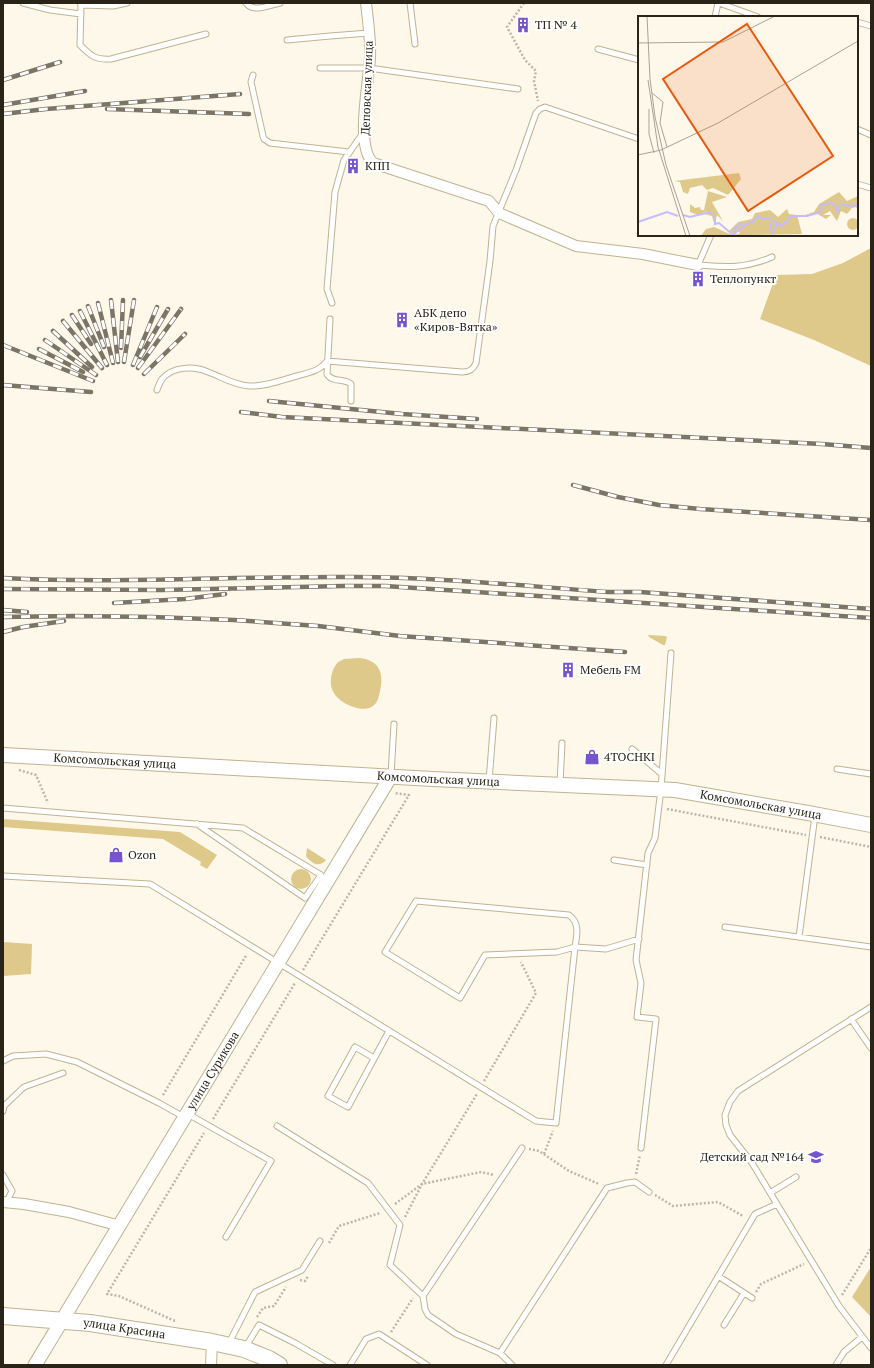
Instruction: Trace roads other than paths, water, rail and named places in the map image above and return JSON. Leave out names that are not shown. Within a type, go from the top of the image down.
[{"type":"main road","name":"Комсомольская улица","points":[[3,755],[675,790],[871,825]]},
{"type":"main road","name":"улица Красина","points":[[3,1316],[63,1320],[212,1342],[244,1349],[269,1359],[279,1365]]},
{"type":"street","name":"Деповская улица","points":[[366,3],[370,47],[369,82],[364,133],[367,152],[373,163],[489,201],[499,213],[576,246],[642,254],[698,265]]},
{"type":"street","name":"улица Сурикова","points":[[35,1365],[391,776]]},
{"type":"street","points":[[5,1202],[69,1212],[120,1226]]},
{"type":"street","points":[[211,1365],[212,1342]]},
{"type":"lane","points":[[23,3],[34,4],[50,10],[80,14]]},
{"type":"lane","points":[[127,3],[113,6],[80,4],[80,45],[90,56],[102,60],[111,59],[206,34]]},
{"type":"lane","points":[[246,3],[248,6],[253,8],[261,8],[280,3]]},
{"type":"lane","points":[[410,3],[415,44]]},
{"type":"lane","points":[[715,16],[719,3],[755,16]]},
{"type":"lane","points":[[858,22],[871,26]]},
{"type":"lane","points":[[287,40],[369,33]]},
{"type":"lane","points":[[598,49],[638,60]]},
{"type":"lane","points":[[320,68],[369,68],[518,90]]},
{"type":"lane","points":[[253,75],[251,82],[263,136],[266,141],[270,143],[349,152]]},
{"type":"lane","points":[[326,361],[462,372],[472,370],[476,363],[490,261],[493,226],[516,170],[534,118],[540,109],[545,107],[638,139]]},
{"type":"lane","points":[[858,129],[871,135]]},
{"type":"lane","points":[[332,303],[327,289],[334,205],[339,176],[344,160],[364,133]]},
{"type":"lane","points":[[858,184],[871,188]]},
{"type":"lane","points":[[711,236],[698,265],[732,267],[758,263],[772,257]]},
{"type":"lane","points":[[330,319],[326,361],[328,376],[334,380],[348,382],[351,384],[351,401]]},
{"type":"lane","points":[[157,390],[162,379],[177,370],[185,368],[207,371],[231,382],[250,386],[266,384],[312,372],[322,367],[326,361]]},
{"type":"lane","points":[[641,1148],[656,1020],[637,1017],[641,983],[636,960],[648,853],[655,838],[659,808],[671,653]]},
{"type":"lane","points":[[489,781],[494,718]]},
{"type":"lane","points":[[391,776],[394,724]]},
{"type":"lane","points":[[560,785],[562,743]]},
{"type":"lane","points":[[632,749],[662,774]]},
{"type":"lane","points":[[837,769],[871,774]]},
{"type":"lane","points":[[3,808],[197,824],[243,828],[321,875],[305,898],[197,824]]},
{"type":"lane","points":[[799,937],[815,814]]},
{"type":"lane","points":[[614,860],[647,864]]},
{"type":"lane","points":[[3,876],[150,884],[536,1121],[556,1123],[575,947],[577,924],[574,920],[569,915],[416,901],[385,952],[460,998],[485,955],[557,952],[575,947],[606,949],[638,939]]},
{"type":"lane","points":[[725,927],[871,947]]},
{"type":"lane","points":[[871,1007],[738,1092],[730,1102],[725,1115],[726,1126],[730,1135],[752,1163],[839,1306],[871,1348]]},
{"type":"lane","points":[[852,1019],[871,1048]]},
{"type":"lane","points":[[374,1058],[355,1047],[328,1096],[348,1106],[389,1031]]},
{"type":"lane","points":[[3,1061],[13,1056],[46,1054],[77,1062],[209,1126],[271,1161],[226,1237]]},
{"type":"lane","points":[[3,1111],[4,1106],[24,1087],[63,1073]]},
{"type":"lane","points":[[277,1126],[368,1183],[400,1225],[390,1265],[424,1296]]},
{"type":"lane","points":[[512,1365],[500,1353],[456,1334],[428,1315],[425,1309],[424,1296],[522,1148]]},
{"type":"lane","points":[[3,1176],[12,1191],[5,1202]]},
{"type":"lane","points":[[770,1193],[796,1177]]},
{"type":"lane","points":[[500,1353],[607,1188],[635,1182],[649,1192]]},
{"type":"lane","points":[[666,1365],[755,1214],[778,1204]]},
{"type":"lane","points":[[227,1345],[255,1292],[302,1270],[320,1241]]},
{"type":"lane","points":[[718,1276],[752,1298]]},
{"type":"lane","points":[[724,1325],[744,1293]]},
{"type":"lane","points":[[244,1349],[259,1326],[295,1343],[333,1365]]},
{"type":"lane","points":[[350,1365],[366,1339],[379,1334],[428,1365]]},
{"type":"lane","points":[[836,1365],[844,1352],[862,1337]]},
{"type":"railway","points":[[3,80],[60,62]]},
{"type":"railway","points":[[3,105],[85,91]]},
{"type":"railway","points":[[3,114],[46,109],[240,94]]},
{"type":"railway","points":[[107,109],[249,114]]},
{"type":"railway","points":[[111,300],[118,362]]},
{"type":"railway","points":[[121,348],[123,300]]},
{"type":"railway","points":[[124,362],[134,300]]},
{"type":"railway","points":[[98,303],[113,363]]},
{"type":"railway","points":[[88,306],[104,347]]},
{"type":"railway","points":[[133,365],[157,307]]},
{"type":"railway","points":[[140,357],[168,309]]},
{"type":"railway","points":[[138,368],[181,309]]},
{"type":"railway","points":[[80,311],[107,365]]},
{"type":"railway","points":[[72,315],[91,344]]},
{"type":"railway","points":[[63,321],[102,368]]},
{"type":"railway","points":[[53,331],[92,367]]},
{"type":"railway","points":[[144,374],[185,334]]},
{"type":"railway","points":[[45,340],[96,375]]},
{"type":"railway","points":[[3,345],[93,381]]},
{"type":"railway","points":[[39,349],[83,372]]},
{"type":"railway","points":[[3,385],[91,392]]},
{"type":"railway","points":[[269,401],[402,414],[477,419]]},
{"type":"railway","points":[[241,412],[282,417],[822,444],[871,448]]},
{"type":"railway","points":[[573,485],[618,497],[659,505],[871,520]]},
{"type":"railway","points":[[3,578],[47,580],[309,577],[417,578],[608,592],[640,592],[871,609]]},
{"type":"railway","points":[[3,589],[161,590],[385,586],[871,618]]},
{"type":"railway","points":[[114,603],[185,599],[225,594]]},
{"type":"railway","points":[[3,610],[27,612]]},
{"type":"railway","points":[[3,617],[152,617],[234,620],[318,626],[400,636],[625,652]]},
{"type":"railway","points":[[3,632],[23,627],[64,621]]},
{"type":"place","name":"ТП № 4","points":[[523,25]]},
{"type":"place","name":"КПП","points":[[353,166]]},
{"type":"place","name":"Теплопункт","points":[[698,279]]},
{"type":"place","name":"АБК депо «Киров-Вятка»","points":[[402,320]]},
{"type":"place","name":"Мебель FM","points":[[568,670]]},
{"type":"place","name":"4TOCHKI","points":[[592,757]]},
{"type":"place","name":"Ozon","points":[[116,855]]},
{"type":"place","name":"Детский сад №164","points":[[816,1157]]}]
